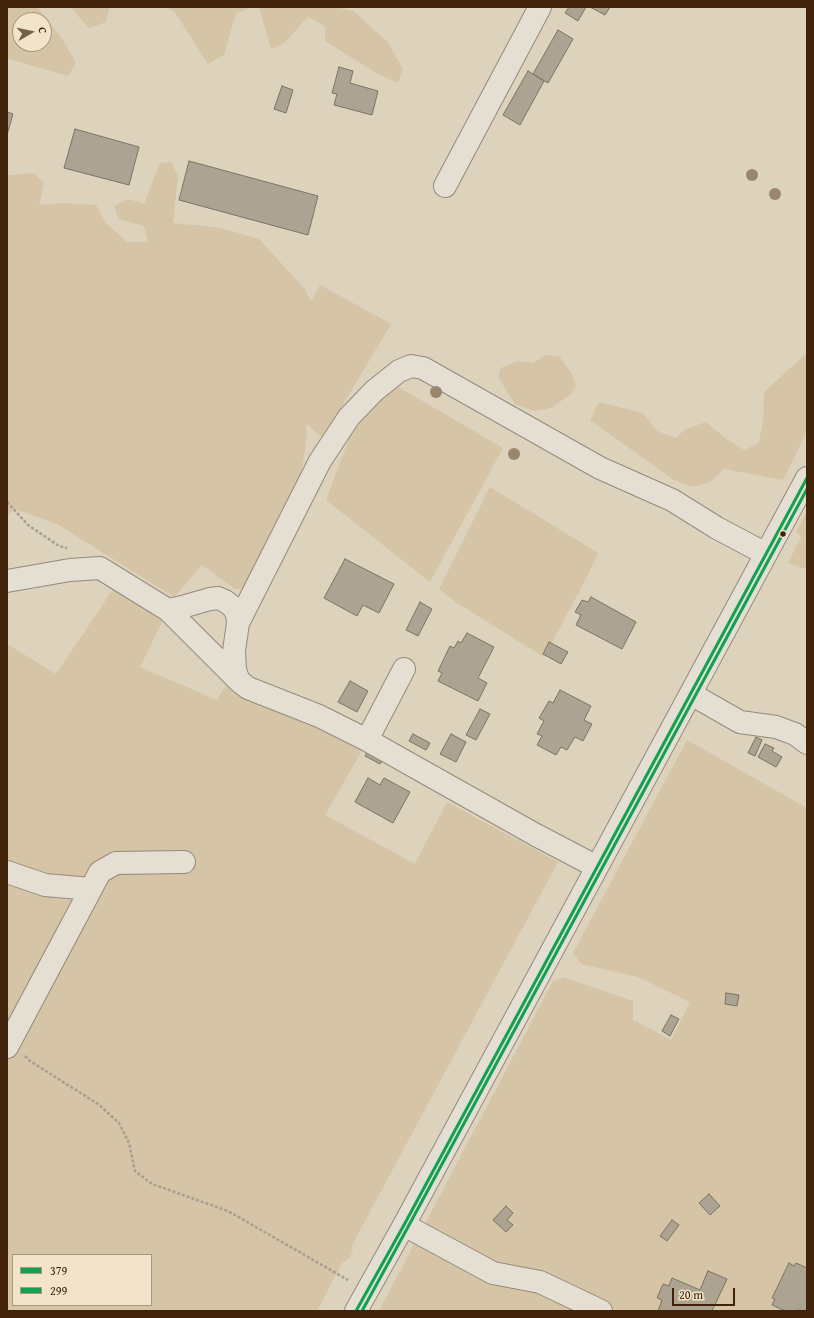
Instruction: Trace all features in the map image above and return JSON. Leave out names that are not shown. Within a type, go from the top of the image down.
[{"type":"street","points":[[445,186],[540,7]]},
{"type":"street","points":[[238,623],[320,461],[349,416],[374,391],[399,370],[411,366],[423,368],[600,468],[672,500],[717,528],[766,554]]},
{"type":"street","points":[[356,1311],[404,1225],[807,478]]},
{"type":"street","points":[[7,581],[70,570],[100,568],[168,610],[239,681],[248,688],[319,716],[367,740],[536,835],[597,867]]},
{"type":"street","points":[[168,610],[218,598],[233,607],[237,614],[238,623],[234,651],[235,670],[239,681]]},
{"type":"street","points":[[367,740],[404,668]]},
{"type":"street","points":[[691,694],[740,722],[776,727],[795,734],[807,743]]},
{"type":"street","points":[[9,1044],[100,872],[116,863],[184,862]]},
{"type":"street","points":[[7,872],[45,886],[91,889]]},
{"type":"street","points":[[404,1225],[493,1273],[540,1282],[601,1311]]},
{"type":"path","points":[[7,502],[28,525],[59,546],[72,549]]},
{"type":"path","points":[[9,1044],[30,1061],[98,1104],[119,1123],[129,1143],[135,1171],[152,1184],[228,1211],[367,1290]]},
{"type":"shaded area","points":[[7,7],[37,7],[41,12],[12,12],[12,52],[52,52],[52,26],[63,40],[76,63],[68,76],[9,59],[7,56]]},
{"type":"shaded area","points":[[70,7],[110,7],[106,22],[89,28]]},
{"type":"shaded area","points":[[164,7],[254,7],[236,13],[224,55],[208,64],[174,11]]},
{"type":"shaded area","points":[[259,7],[334,7],[353,11],[387,41],[403,69],[398,83],[378,74],[325,41],[325,26],[308,17],[284,43],[271,49]]},
{"type":"shaded area","points":[[171,162],[178,177],[173,223],[221,228],[259,239],[304,288],[311,301],[320,285],[391,324],[323,438],[306,424],[307,435],[301,477],[247,589],[235,589],[202,565],[174,597],[57,524],[15,509],[7,516],[7,174],[33,173],[44,182],[39,205],[65,203],[96,205],[106,223],[127,242],[148,242],[144,226],[119,219],[114,206],[128,199],[145,204],[160,163]]},
{"type":"shaded area","points":[[807,353],[807,431],[783,480],[724,469],[710,482],[693,487],[674,480],[590,420],[599,402],[643,413],[657,431],[675,438],[686,429],[706,422],[724,437],[744,450],[759,443],[763,419],[764,392]]},
{"type":"shaded area","points":[[546,355],[559,356],[572,374],[576,386],[571,394],[551,408],[534,411],[515,404],[498,377],[501,368],[517,361],[533,363]]},
{"type":"shaded area","points":[[395,385],[503,448],[430,582],[326,500],[351,433]]},
{"type":"shaded area","points":[[490,487],[598,553],[589,573],[544,657],[457,603],[439,589]]},
{"type":"shaded area","points":[[807,511],[807,568],[801,568],[788,563],[801,537],[796,532]]},
{"type":"shaded area","points":[[114,588],[163,620],[140,667],[217,700],[229,680],[365,745],[325,815],[415,864],[447,802],[558,862],[351,1247],[353,1249],[350,1258],[342,1263],[317,1311],[7,1311],[7,644],[56,674]]},
{"type":"shaded area","points":[[687,740],[807,808],[807,1311],[379,1311],[553,981],[563,977],[633,1001],[633,1020],[671,1040],[690,1002],[638,977],[581,964],[573,953]]},
{"type":"building","points":[[569,7],[586,7],[578,21],[565,13]]},
{"type":"building","points":[[590,7],[610,7],[605,15]]},
{"type":"building","points":[[558,30],[573,39],[548,83],[533,74]]},
{"type":"building","points":[[339,67],[353,71],[350,83],[378,91],[372,115],[334,105],[337,94],[332,93]]},
{"type":"building","points":[[528,71],[544,81],[520,125],[503,115]]},
{"type":"building","points":[[282,86],[293,90],[286,113],[274,109]]},
{"type":"building","points":[[7,112],[13,114],[7,135]]},
{"type":"building","points":[[75,129],[139,147],[129,185],[64,168]]},
{"type":"building","points":[[189,161],[318,196],[308,235],[179,200]]},
{"type":"building","points":[[345,559],[394,584],[379,613],[363,605],[357,616],[324,598]]},
{"type":"building","points":[[591,597],[636,622],[622,649],[576,625],[581,615],[575,612],[582,600],[588,602]]},
{"type":"building","points":[[420,602],[432,609],[418,636],[406,630]]},
{"type":"building","points":[[467,633],[494,647],[478,678],[487,683],[478,701],[438,681],[442,673],[438,671],[450,646],[454,648],[458,641],[461,643]]},
{"type":"building","points":[[549,642],[568,652],[561,664],[543,654]]},
{"type":"building","points":[[350,681],[368,691],[357,712],[338,702]]},
{"type":"building","points":[[560,690],[591,706],[584,720],[592,724],[583,741],[575,737],[567,750],[561,747],[556,755],[537,745],[542,736],[537,734],[544,721],[539,718],[549,701],[553,703]]},
{"type":"building","points":[[480,709],[490,714],[476,740],[466,735]]},
{"type":"building","points":[[413,734],[430,743],[426,750],[409,741]]},
{"type":"building","points":[[451,734],[466,742],[456,762],[440,754]]},
{"type":"building","points":[[756,737],[762,740],[755,756],[748,753]]},
{"type":"building","points":[[765,744],[774,748],[772,751],[782,757],[776,767],[758,757]]},
{"type":"building","points":[[371,745],[386,753],[380,764],[365,756]]},
{"type":"building","points":[[368,778],[380,785],[384,778],[410,792],[393,823],[355,802]]},
{"type":"building","points":[[726,993],[739,995],[737,1006],[725,1004]]},
{"type":"building","points":[[671,1015],[679,1019],[670,1036],[662,1031]]},
{"type":"building","points":[[709,1194],[720,1206],[710,1215],[699,1203]]},
{"type":"building","points":[[506,1206],[513,1213],[507,1220],[513,1225],[506,1232],[493,1220]]},
{"type":"building","points":[[672,1220],[679,1225],[667,1241],[660,1236]]},
{"type":"building","points":[[789,1263],[794,1266],[796,1263],[807,1268],[807,1311],[785,1311],[772,1305],[775,1299],[772,1298]]},
{"type":"building","points":[[708,1271],[727,1279],[712,1311],[658,1311],[662,1300],[657,1298],[663,1284],[669,1286],[672,1278],[700,1290]]},
{"type":"transit line","name":"379","points":[[356,1311],[404,1225],[807,478]]},
{"type":"transit line","name":"299","points":[[362,1311],[807,489]]}]
